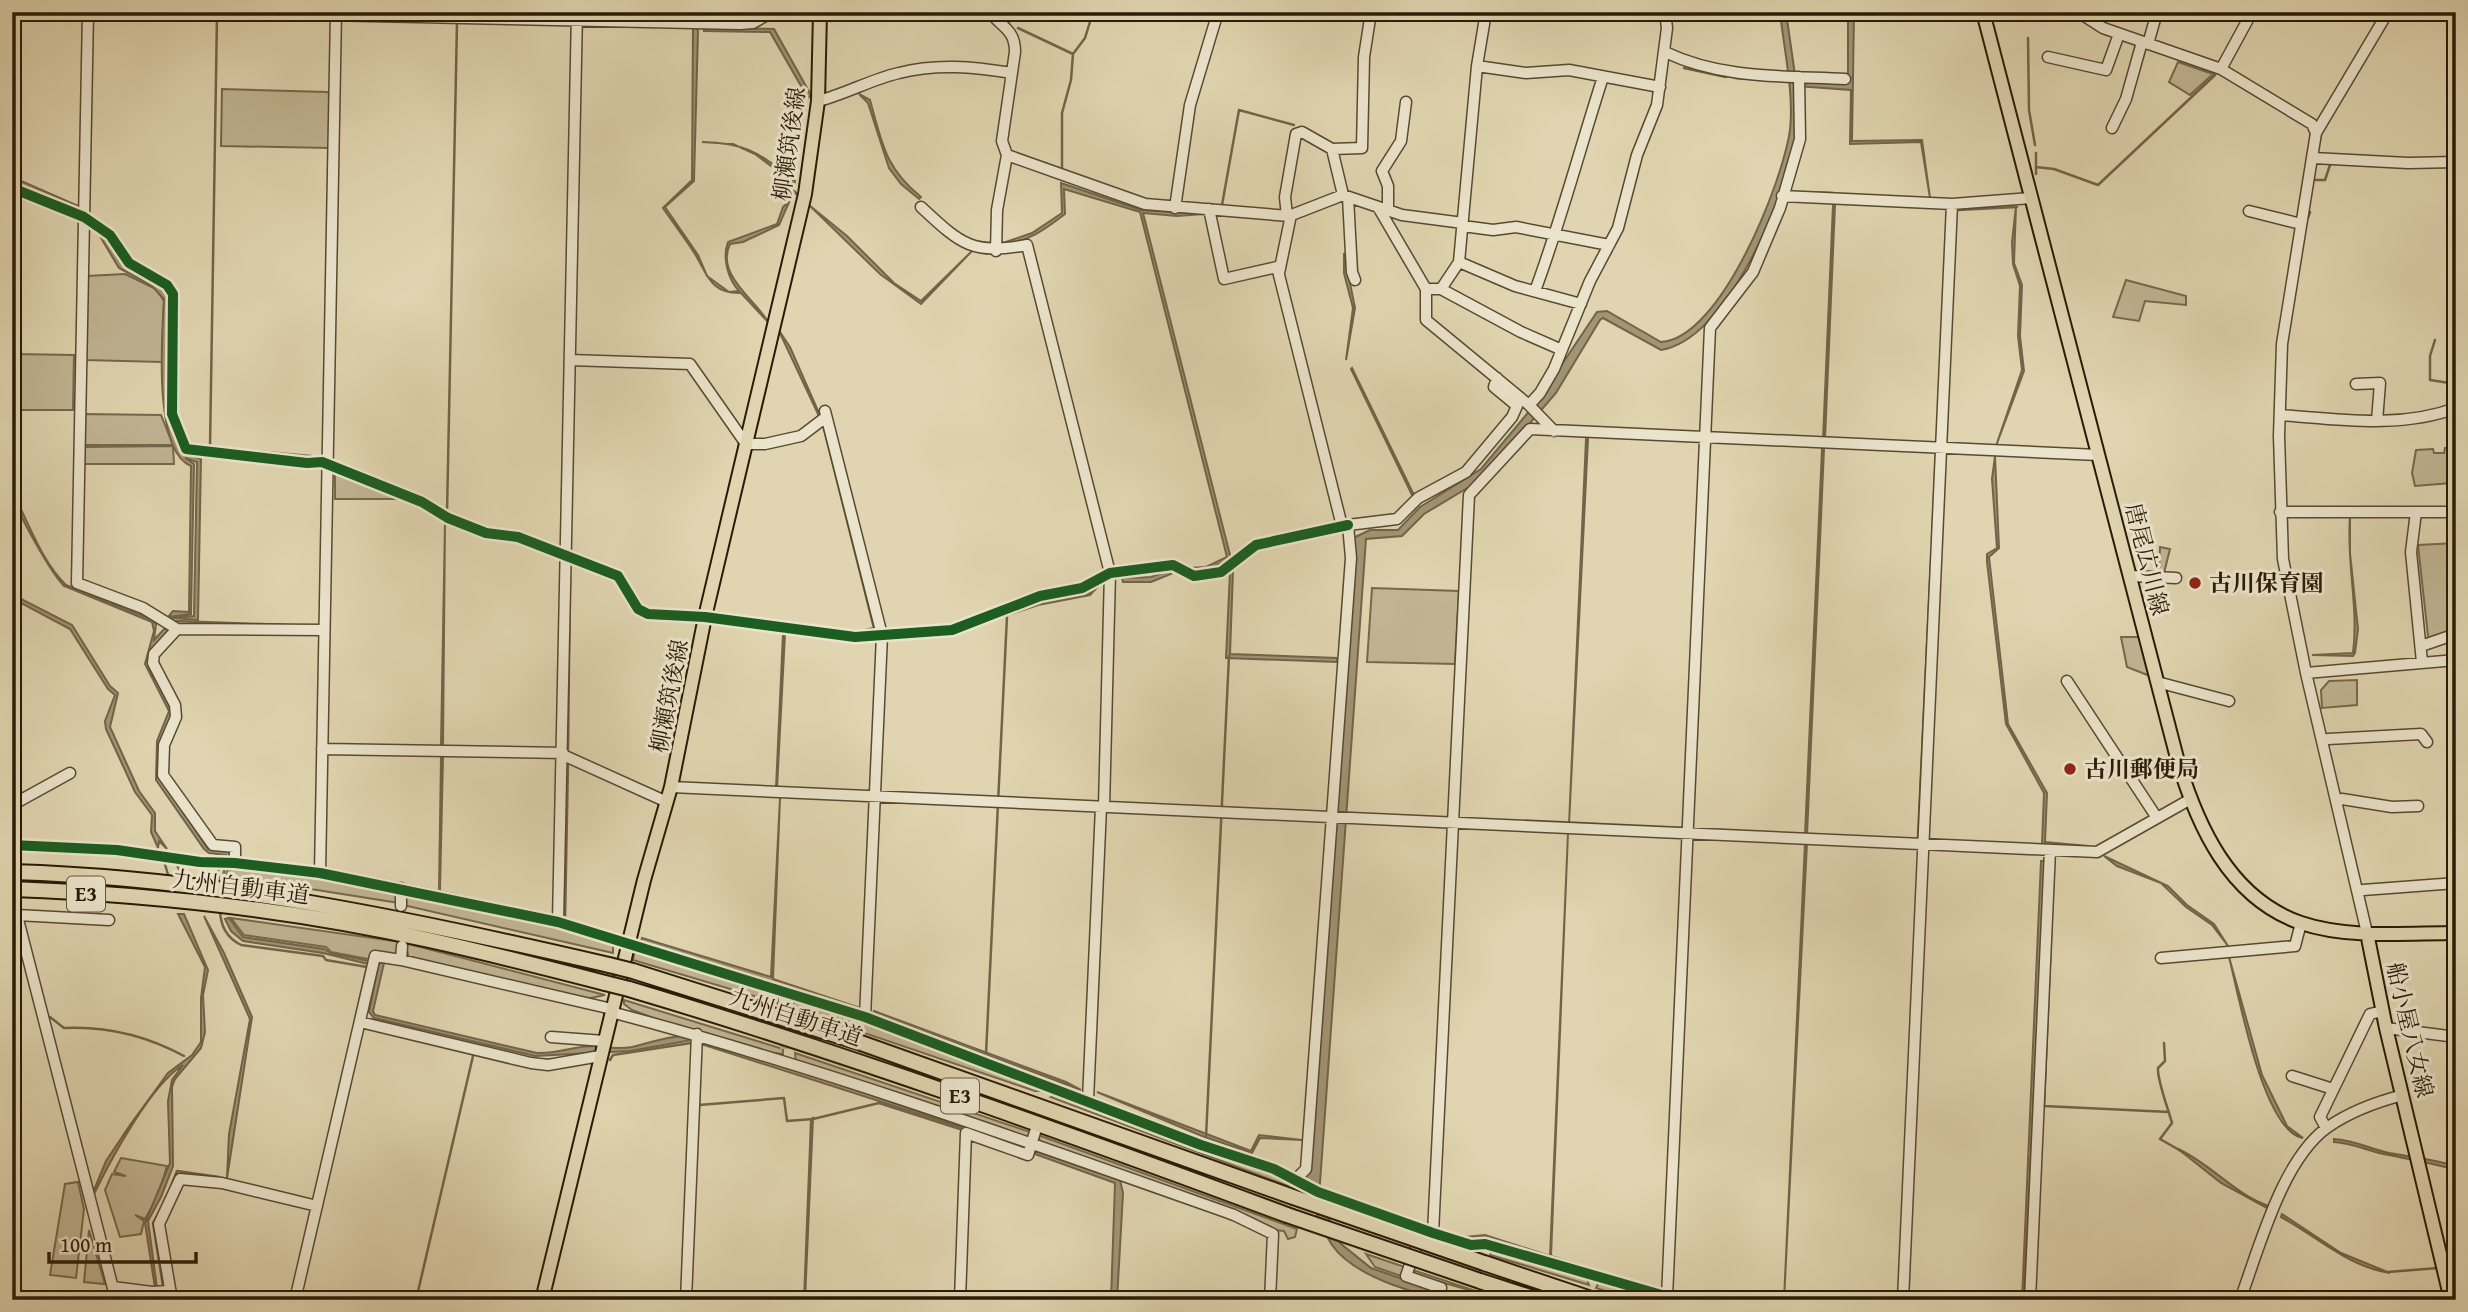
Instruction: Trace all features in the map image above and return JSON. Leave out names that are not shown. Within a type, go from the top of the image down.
[{"type":"highway","name":"九州自動車道","points":[[12,872],[244,891],[430,923],[633,971],[861,1043],[1484,1263],[1594,1288]]},
{"type":"highway","name":"九州自動車道","points":[[13,894],[160,900],[240,909],[428,940],[629,989],[730,1019],[1057,1129],[1287,1215],[1539,1300]]},
{"type":"main road","name":"柳瀬筑後線","points":[[542,1300],[628,942],[671,787],[705,617],[806,194],[818,101],[820,12]]},
{"type":"main road","name":"唐尾広川線","points":[[1983,12],[2189,800],[2208,840],[2248,892],[2301,923],[2367,933],[2456,933]]},
{"type":"main road","name":"船小屋八女線","points":[[2367,933],[2386,1028],[2451,1300]]},
{"type":"street","points":[[88,12],[77,583],[143,608],[177,629],[324,630]]},
{"type":"street","points":[[178,12],[577,16],[740,24],[753,23],[772,12]]},
{"type":"street","points":[[990,12],[1008,26],[1015,40],[1002,141],[1007,155],[997,210],[996,251]]},
{"type":"street","points":[[1175,208],[1190,105],[1218,12]]},
{"type":"street","points":[[1279,273],[1289,216],[1285,197],[1296,134],[1302,132],[1332,149],[1362,148],[1364,57],[1371,12]]},
{"type":"street","points":[[1441,289],[1458,262],[1477,66],[1486,12]]},
{"type":"street","points":[[1529,405],[1541,393],[1618,228],[1637,155],[1657,105],[1665,52],[1665,12]]},
{"type":"street","points":[[2078,12],[2119,34],[2221,69],[2312,124],[2316,133]]},
{"type":"street","points":[[2096,24],[2101,12]]},
{"type":"street","points":[[2112,128],[2126,99],[2157,12]]},
{"type":"street","points":[[2221,69],[2252,12]]},
{"type":"street","points":[[2367,933],[2306,673],[2283,559],[2280,415],[2282,344],[2316,133],[2388,12]]},
{"type":"street","points":[[320,873],[336,14]]},
{"type":"street","points":[[558,922],[566,558],[564,513],[577,16]]},
{"type":"street","points":[[2048,57],[2106,70],[2119,34]]},
{"type":"street","points":[[1665,52],[1689,64],[1731,73],[1845,79]]},
{"type":"street","points":[[818,101],[849,93],[898,73],[918,70],[968,66],[1012,73]]},
{"type":"street","points":[[1477,66],[1526,73],[1569,70],[1660,87]]},
{"type":"street","points":[[1667,1297],[1710,328],[1735,299],[1753,271],[1782,196],[1800,139],[1794,76]]},
{"type":"street","points":[[1535,291],[1556,234],[1571,174],[1603,77]]},
{"type":"street","points":[[1406,103],[1401,141],[1382,171],[1388,186],[1383,208],[1426,289],[1426,320],[1529,405],[1554,431]]},
{"type":"street","points":[[1332,149],[1346,196],[1352,272],[1355,280]]},
{"type":"street","points":[[1007,155],[1145,204],[1289,216],[1346,196],[1402,215],[1493,230],[1516,227],[1609,246]]},
{"type":"street","points":[[2313,159],[2456,162]]},
{"type":"street","points":[[12,188],[84,217],[110,235],[129,263],[167,285],[173,294],[172,414],[186,449],[328,464],[422,502],[486,533],[518,537],[566,558],[618,576],[638,609],[648,614],[705,617],[855,637],[952,630],[1040,596],[1082,588],[1110,573],[1173,565],[1194,576],[1221,572],[1256,545],[1345,526],[1397,519],[1418,498],[1466,472],[1517,406],[1494,387],[1497,378]]},
{"type":"street","points":[[1782,196],[1952,204],[2031,198]]},
{"type":"street","points":[[1903,1300],[1952,204]]},
{"type":"street","points":[[921,206],[954,238],[985,250],[996,251],[1027,245],[1110,573],[1088,1100]]},
{"type":"street","points":[[1209,209],[1224,279],[1277,267],[1351,558],[1306,1169],[1295,1180]]},
{"type":"street","points":[[2249,211],[2301,224]]},
{"type":"street","points":[[1458,262],[1515,286],[1581,304]]},
{"type":"street","points":[[1426,289],[1441,289],[1521,332],[1562,350]]},
{"type":"street","points":[[570,360],[690,364],[746,444],[765,444],[801,436],[826,414],[882,635],[865,1017]]},
{"type":"street","points":[[2356,384],[2380,383],[2376,421]]},
{"type":"street","points":[[2280,415],[2376,421],[2433,417],[2456,408]]},
{"type":"street","points":[[1439,1300],[1441,1288],[1406,1276],[1427,1231],[1469,495],[1530,429],[2098,455]]},
{"type":"street","points":[[2280,512],[2456,512]]},
{"type":"street","points":[[2416,512],[2410,552],[2422,662]]},
{"type":"street","points":[[2130,576],[2176,578]]},
{"type":"street","points":[[177,629],[154,653],[153,663],[175,705],[176,717],[164,745],[163,775],[213,845],[235,848],[235,863]]},
{"type":"street","points":[[2421,646],[2456,634]]},
{"type":"street","points":[[2306,673],[2456,660]]},
{"type":"street","points":[[2067,681],[2157,818]]},
{"type":"street","points":[[2157,682],[2229,701]]},
{"type":"street","points":[[2328,739],[2421,734],[2427,742]]},
{"type":"street","points":[[322,749],[563,754],[667,802]]},
{"type":"street","points":[[12,805],[70,773]]},
{"type":"street","points":[[671,787],[2097,852],[2189,800]]},
{"type":"street","points":[[2342,799],[2392,807],[2418,806]]},
{"type":"street","points":[[12,845],[117,850],[200,862],[235,863],[320,873],[558,922],[865,1017],[1201,1145],[1274,1169],[1318,1192],[1471,1245],[1485,1244],[1594,1288],[1679,1300]]},
{"type":"street","points":[[2030,1300],[2050,850]]},
{"type":"street","points":[[2363,890],[2456,883]]},
{"type":"street","points":[[401,888],[401,906]]},
{"type":"street","points":[[13,894],[116,1300]]},
{"type":"street","points":[[16,914],[109,920]]},
{"type":"street","points":[[2161,958],[2295,946],[2301,923]]},
{"type":"street","points":[[401,960],[402,946]]},
{"type":"street","points":[[295,1300],[375,957],[401,960],[612,1010],[697,1038],[785,1061],[1031,1143],[1234,1215],[1272,1234],[1270,1300]]},
{"type":"street","points":[[784,992],[784,1008]]},
{"type":"street","points":[[2326,1128],[2320,1116],[2333,1089],[2370,1014],[2383,1010]]},
{"type":"street","points":[[360,1022],[531,1063],[555,1064],[600,1056]]},
{"type":"street","points":[[2386,1028],[2456,1037]]},
{"type":"street","points":[[551,1037],[604,1041]]},
{"type":"street","points":[[686,1300],[697,1038]]},
{"type":"street","points":[[785,1049],[785,1061]]},
{"type":"street","points":[[2292,1076],[2333,1089]]},
{"type":"street","points":[[1046,1099],[1050,1086]]},
{"type":"street","points":[[2240,1300],[2290,1175],[2326,1128],[2373,1103],[2403,1095]]},
{"type":"street","points":[[960,1300],[966,1133],[1028,1155],[1035,1132]]},
{"type":"street","points":[[113,1287],[170,1295],[159,1224],[180,1179],[219,1182],[317,1206]]},
{"type":"shaded area","points":[[1780,12],[1786,12],[1796,82],[1848,83],[1848,12],[1854,12],[1852,141],[1922,140],[1930,198],[1921,142],[1850,144],[1851,90],[1796,86],[1795,140],[1779,196],[1749,263],[1709,321],[1686,340],[1661,350],[1603,318],[1556,393],[1491,468],[1469,487],[1424,514],[1402,536],[1366,539],[1319,1197],[1340,1243],[1371,1268],[1463,1300],[1411,1291],[1373,1276],[1342,1257],[1324,1230],[1305,1180],[1353,538],[1370,530],[1398,530],[1420,507],[1481,469],[1536,403],[1597,312],[1607,311],[1661,342],[1683,334],[1705,315],[1726,287],[1745,254],[1762,219],[1785,154],[1790,130],[1791,101]]},
{"type":"shaded area","points":[[693,28],[698,31],[694,181],[665,207],[698,255],[706,275],[663,208],[692,180]]},
{"type":"shaded area","points":[[704,28],[774,29],[811,95],[808,98],[770,32],[704,31]]},
{"type":"shaded area","points":[[2178,62],[2213,74],[2190,95],[2169,82]]},
{"type":"shaded area","points":[[222,89],[327,92],[331,95],[330,148],[221,146]]},
{"type":"shaded area","points":[[859,94],[870,100],[886,154],[892,165],[921,197],[919,199],[901,184],[889,168],[868,103]]},
{"type":"shaded area","points":[[739,147],[762,157],[795,181],[793,190],[799,195],[790,192],[792,182],[755,154]]},
{"type":"shaded area","points":[[12,177],[78,206],[76,209],[12,182]]},
{"type":"shaded area","points":[[1061,183],[1141,210],[1204,214],[1177,216],[1143,213],[1231,559],[1207,569],[1188,568],[1206,567],[1227,557],[1140,212],[1064,189],[1065,214],[1026,239],[1000,244],[1032,233],[1062,213]]},
{"type":"shaded area","points":[[790,200],[779,225],[743,242],[730,244],[727,255],[728,266],[739,287],[768,322],[741,293],[731,293],[717,287],[707,276],[729,292],[739,291],[727,268],[726,248],[728,242],[777,224],[783,207]]},
{"type":"shaded area","points":[[809,205],[847,236],[894,283],[921,301],[973,250],[921,304],[880,274]]},
{"type":"shaded area","points":[[1833,205],[1835,205],[1823,439]]},
{"type":"shaded area","points":[[2016,206],[2014,263],[2022,285],[2020,336],[2024,371],[1996,446],[2022,370],[2018,336],[2020,286],[2013,264],[2012,242]]},
{"type":"shaded area","points":[[105,236],[121,262],[152,280],[167,294],[166,409],[182,452],[201,459],[198,620],[172,618],[194,616],[197,462],[185,458],[194,464],[191,614],[168,617],[173,611],[189,612],[191,466],[179,456],[170,439],[165,416],[162,391],[164,299],[151,285],[119,268],[101,238]]},
{"type":"shaded area","points":[[1344,253],[1355,308],[1346,360],[1353,308],[1344,273]]},
{"type":"shaded area","points":[[125,274],[156,289],[164,301],[162,362],[85,360],[87,276]]},
{"type":"shaded area","points":[[2126,280],[2186,296],[2186,305],[2145,301],[2139,321],[2113,317]]},
{"type":"shaded area","points":[[778,329],[790,347],[818,414]]},
{"type":"shaded area","points":[[12,354],[74,355],[73,410],[12,410]]},
{"type":"shaded area","points":[[1352,368],[1414,495],[1412,495]]},
{"type":"shaded area","points":[[83,414],[161,415],[173,445],[82,445]]},
{"type":"shaded area","points":[[1586,439],[1588,439],[1569,824]]},
{"type":"shaded area","points":[[173,446],[174,464],[82,464],[83,447]]},
{"type":"shaded area","points":[[2445,448],[2450,448],[2451,483],[2415,486],[2412,473],[2416,450],[2433,449],[2434,453],[2444,453]]},
{"type":"shaded area","points":[[1822,449],[1824,449],[1805,835]]},
{"type":"shaded area","points":[[1995,456],[1999,548],[1989,557],[2008,724],[2047,793],[2045,842],[2088,846],[2042,845],[2044,793],[2006,724],[1987,562],[1987,554],[1997,548],[1992,479]]},
{"type":"shaded area","points":[[335,470],[409,499],[335,499]]},
{"type":"shaded area","points":[[12,492],[45,558],[34,540]]},
{"type":"shaded area","points":[[445,522],[443,746],[441,746]]},
{"type":"shaded area","points":[[2456,543],[2456,630],[2431,638],[2428,636],[2418,545]]},
{"type":"shaded area","points":[[2160,547],[2170,549],[2164,573],[2159,572]]},
{"type":"shaded area","points":[[2350,557],[2358,629],[2355,653],[2353,656],[2312,655],[2353,653]]},
{"type":"shaded area","points":[[50,566],[66,585],[151,619],[156,624],[154,640],[165,628],[168,632],[155,647],[149,668],[164,690],[172,713],[170,737],[160,778],[208,849],[230,850],[227,878],[223,878],[226,855],[209,853],[204,849],[156,780],[157,741],[169,711],[145,664],[154,631],[152,622],[64,586]]},
{"type":"shaded area","points":[[1168,571],[1171,574],[1151,582],[1123,582],[1122,578],[1151,577]]},
{"type":"shaded area","points":[[1233,571],[1230,654],[1337,658],[1337,662],[1226,658],[1230,572]]},
{"type":"shaded area","points":[[1103,581],[1090,595],[1038,605],[1005,616],[1034,604],[1089,593]]},
{"type":"shaded area","points":[[1372,588],[1459,591],[1455,664],[1367,662]]},
{"type":"shaded area","points":[[12,590],[21,599],[72,625],[110,686],[118,693],[110,727],[139,791],[155,813],[155,831],[167,849],[159,841],[158,848],[151,832],[152,815],[135,792],[106,729],[105,721],[115,695],[108,689],[70,629],[19,602],[12,596]]},
{"type":"shaded area","points":[[783,634],[785,634],[776,788]]},
{"type":"shaded area","points":[[2121,637],[2140,637],[2150,676],[2127,667]]},
{"type":"shaded area","points":[[2357,680],[2357,705],[2322,708],[2321,690],[2329,681]]},
{"type":"shaded area","points":[[441,757],[443,757],[439,890]]},
{"type":"shaded area","points":[[780,798],[773,979],[860,1008],[792,986],[788,989],[641,941],[642,938],[771,977]]},
{"type":"shaded area","points":[[1568,833],[1551,1256],[1661,1291],[1596,1274],[1485,1236],[1465,1239],[1438,1230],[1465,1237],[1485,1235],[1550,1256]]},
{"type":"shaded area","points":[[1805,843],[1807,843],[1784,1300]]},
{"type":"shaded area","points":[[2104,856],[2168,886],[2187,905],[2214,924],[2228,946],[2212,925],[2186,907],[2161,883],[2117,866]]},
{"type":"shaded area","points":[[2041,861],[2045,861],[2022,1300]]},
{"type":"shaded area","points":[[231,866],[399,890],[399,903],[229,876]]},
{"type":"shaded area","points":[[403,890],[609,938],[613,943],[613,953],[403,905]]},
{"type":"shaded area","points":[[178,914],[184,914],[208,970],[203,995],[205,1032],[201,1048],[175,1079],[172,1087],[173,1166],[148,1221],[155,1288],[145,1223],[170,1163],[168,1101],[172,1080],[183,1065],[158,1088],[122,1142],[95,1192],[94,1190],[106,1161],[130,1125],[168,1073],[192,1055],[201,1042],[201,998],[205,967]]},
{"type":"shaded area","points":[[204,916],[224,953],[252,1017],[227,1178],[229,1134],[250,1019]]},
{"type":"shaded area","points":[[229,918],[243,937],[324,949],[369,961],[368,964],[323,953],[243,941],[231,931],[225,919]]},
{"type":"shaded area","points":[[231,918],[401,942],[399,957],[371,954],[368,959],[331,952],[326,947],[244,935]]},
{"type":"shaded area","points":[[405,943],[605,995],[586,999],[409,958]]},
{"type":"shaded area","points":[[641,950],[780,995],[781,1004],[633,960],[634,954]]},
{"type":"shaded area","points":[[2229,957],[2262,1075],[2287,1126],[2303,1138],[2289,1130],[2276,1112],[2264,1087],[2254,1058]]},
{"type":"shaded area","points":[[379,962],[384,963],[373,1011],[375,1015],[537,1053],[586,1046],[627,1048],[677,1037],[692,1036],[692,1040],[630,1051],[535,1056],[374,1018],[369,1012]]},
{"type":"shaded area","points":[[793,998],[900,1033],[1045,1091],[1035,1091],[794,1009]]},
{"type":"shaded area","points":[[624,1000],[783,1049],[783,1054],[767,1052],[670,1024],[632,1010],[624,1004]]},
{"type":"shaded area","points":[[874,1011],[1066,1082],[1081,1090],[873,1013]]},
{"type":"shaded area","points":[[701,1037],[1120,1180],[1123,1193],[1117,1300],[1111,1300],[1115,1183],[963,1128],[701,1044]]},
{"type":"shaded area","points":[[795,1053],[1030,1132],[1027,1140],[796,1063]]},
{"type":"shaded area","points":[[1097,1092],[1251,1151],[1259,1135],[1302,1140],[1260,1138],[1252,1153],[1202,1136]]},
{"type":"shaded area","points":[[1059,1093],[1265,1169],[1290,1182],[1288,1186],[1051,1097]]},
{"type":"shaded area","points":[[813,1118],[805,1300],[804,1300],[811,1119]]},
{"type":"shaded area","points":[[1038,1135],[1297,1229],[1295,1237],[1288,1239],[1284,1231],[1272,1230],[1241,1213],[1040,1141]]},
{"type":"shaded area","points":[[2334,1139],[2456,1166],[2456,1170],[2334,1142]]},
{"type":"shaded area","points":[[2178,1149],[2245,1194],[2269,1206],[2267,1208],[2221,1183]]},
{"type":"shaded area","points":[[121,1158],[167,1166],[158,1196],[145,1219],[135,1215],[144,1221],[141,1234],[120,1237],[105,1190],[112,1174],[126,1176],[114,1172]]},
{"type":"shaded area","points":[[78,1182],[84,1209],[76,1278],[50,1275],[65,1184]]},
{"type":"shaded area","points":[[2282,1214],[2341,1253],[2390,1273],[2360,1265],[2347,1258],[2281,1217]]},
{"type":"shaded area","points":[[89,1230],[105,1284],[84,1282]]},
{"type":"shaded area","points":[[1492,1249],[1586,1277],[1589,1285],[1490,1255]]},
{"type":"shaded area","points":[[1366,1254],[1405,1267],[1401,1276],[1375,1267]]},
{"type":"shaded area","points":[[1413,1270],[1479,1292],[1480,1293],[1415,1275]]},
{"type":"shaded area","points":[[1599,1282],[1659,1300],[1633,1300],[1596,1288]]},
{"type":"shaded area","points":[[12,1288],[40,1296],[40,1300],[12,1300]]},
{"type":"waterway","points":[[1073,54],[1085,38],[1093,12]]},
{"type":"waterway","points":[[831,21],[883,15]]},
{"type":"waterway","points":[[217,16],[210,447],[321,457]]},
{"type":"waterway","points":[[447,513],[457,23]]},
{"type":"waterway","points":[[1018,28],[1073,54],[1071,80],[1062,113],[1062,171]]},
{"type":"waterway","points":[[2028,38],[2029,110],[2035,145]]},
{"type":"waterway","points":[[1684,68],[1726,77]]},
{"type":"waterway","points":[[2036,167],[2054,169],[2098,185],[2215,75]]},
{"type":"waterway","points":[[1735,78],[1753,79]]},
{"type":"waterway","points":[[1222,205],[1239,110],[1294,125]]},
{"type":"waterway","points":[[2036,153],[2036,174]]},
{"type":"waterway","points":[[2315,180],[2325,180],[2330,165]]},
{"type":"waterway","points":[[1792,192],[1833,193]]},
{"type":"waterway","points":[[1958,210],[2017,207]]},
{"type":"waterway","points":[[2308,218],[2310,212]]},
{"type":"waterway","points":[[2303,241],[2306,224]]},
{"type":"waterway","points":[[2435,340],[2430,356],[2430,380],[2456,384]]},
{"type":"waterway","points":[[713,612],[858,632],[874,628],[823,425]]},
{"type":"waterway","points":[[1932,541],[1936,454]]},
{"type":"waterway","points":[[1918,837],[1931,562]]},
{"type":"waterway","points":[[568,751],[570,577]]},
{"type":"waterway","points":[[986,1054],[1007,616]]},
{"type":"waterway","points":[[174,621],[286,625]]},
{"type":"waterway","points":[[317,866],[320,633]]},
{"type":"waterway","points":[[1206,1137],[1229,656]]},
{"type":"waterway","points":[[565,919],[568,763]]},
{"type":"waterway","points":[[164,861],[169,878]]},
{"type":"waterway","points":[[176,863],[184,879]]},
{"type":"waterway","points":[[2054,864],[2044,1106],[2169,1112]]},
{"type":"waterway","points":[[218,867],[219,885]]},
{"type":"waterway","points":[[323,868],[457,895]]},
{"type":"waterway","points":[[220,909],[225,930],[241,945],[323,956],[326,960],[367,967],[356,1016]]},
{"type":"waterway","points":[[563,919],[583,924]]},
{"type":"waterway","points":[[50,1017],[64,1028],[126,1034],[156,1043],[184,1056]]},
{"type":"waterway","points":[[610,1060],[613,1055],[691,1043]]},
{"type":"waterway","points":[[2164,1043],[2165,1061],[2158,1068],[2158,1073],[2172,1123],[2160,1139],[2181,1151]]},
{"type":"waterway","points":[[416,1300],[473,1056]]},
{"type":"waterway","points":[[534,1059],[552,1060]]},
{"type":"waterway","points":[[700,1082],[699,1105],[784,1098],[787,1121],[813,1119],[879,1103],[963,1130]]},
{"type":"waterway","points":[[172,1184],[177,1171],[219,1177]]},
{"type":"waterway","points":[[158,1215],[153,1223],[163,1286]]},
{"type":"waterway","points":[[2448,1267],[2456,1264]]},
{"type":"waterway","points":[[2388,1272],[2438,1268]]},
{"type":"tunnel","points":[[784,1014],[785,1049]]},
{"type":"cycle path","points":[[12,188],[84,217],[110,235],[129,263],[167,285],[173,294],[172,414],[186,449],[307,463],[322,462],[422,502],[448,518],[486,533],[518,537],[618,576],[638,609],[648,614],[705,617],[855,637],[952,630],[1040,596],[1082,588],[1110,573],[1173,565],[1194,576],[1221,572],[1256,545],[1348,525]]},
{"type":"cycle path","points":[[12,845],[117,850],[200,862],[235,863],[320,873],[558,922],[865,1017],[1201,1145],[1274,1169],[1318,1192],[1433,1233],[1471,1245],[1485,1244],[1679,1300]]},
{"type":"place","name":"古川保育園","points":[[2195,583]]},
{"type":"place","name":"古川郵便局","points":[[2070,769]]}]
